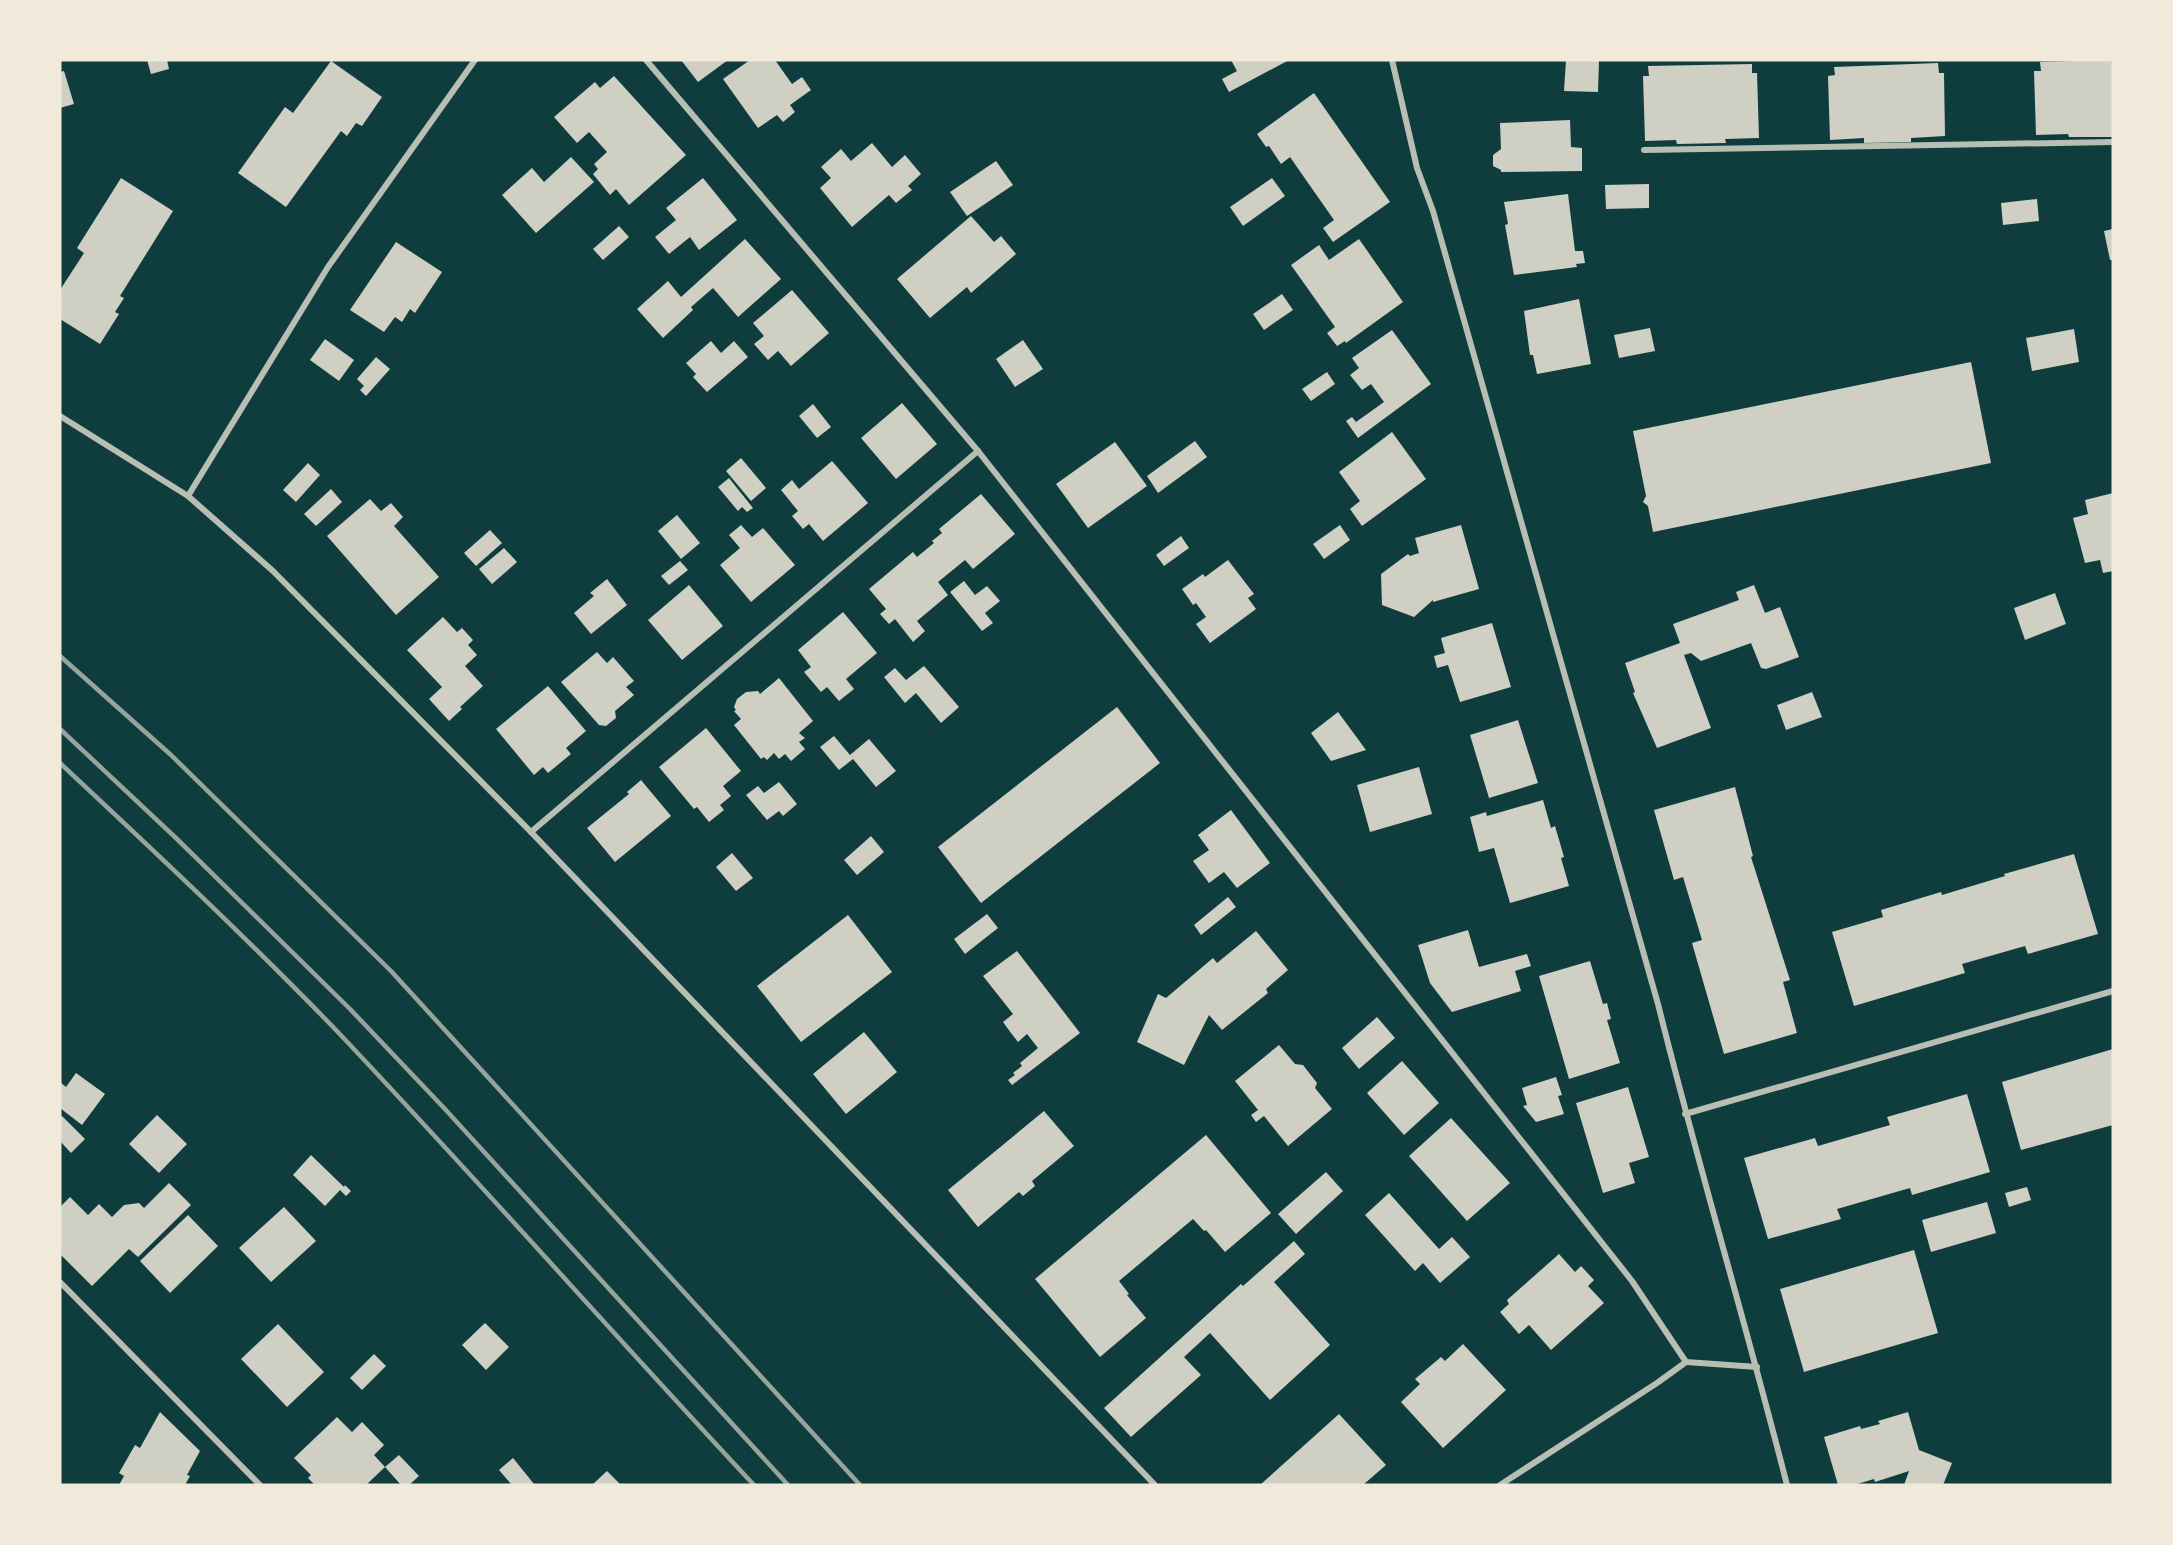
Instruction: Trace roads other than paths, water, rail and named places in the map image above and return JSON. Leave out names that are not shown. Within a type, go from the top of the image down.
[{"type":"street","points":[[188,496],[328,267],[475,60]]},
{"type":"street","points":[[646,60],[978,451],[1632,1281],[1686,1362]]},
{"type":"street","points":[[1392,60],[1417,168],[1433,211],[1658,1004],[1685,1114],[1757,1367],[1787,1485]]},
{"type":"street","points":[[1644,150],[2113,142]]},
{"type":"street","points":[[60,416],[188,496],[273,571],[531,832],[1155,1485]]},
{"type":"street","points":[[531,832],[978,451]]},
{"type":"street","points":[[1685,1114],[2113,991]]},
{"type":"street","points":[[60,1282],[260,1485]]},
{"type":"street","points":[[1500,1485],[1686,1362],[1757,1367]]},
{"type":"railway","points":[[60,656],[171,755],[391,971],[860,1485]]},
{"type":"railway","points":[[60,729],[177,839],[350,1009],[444,1108],[788,1485]]},
{"type":"railway","points":[[60,763],[233,927],[335,1029],[754,1485]]}]
